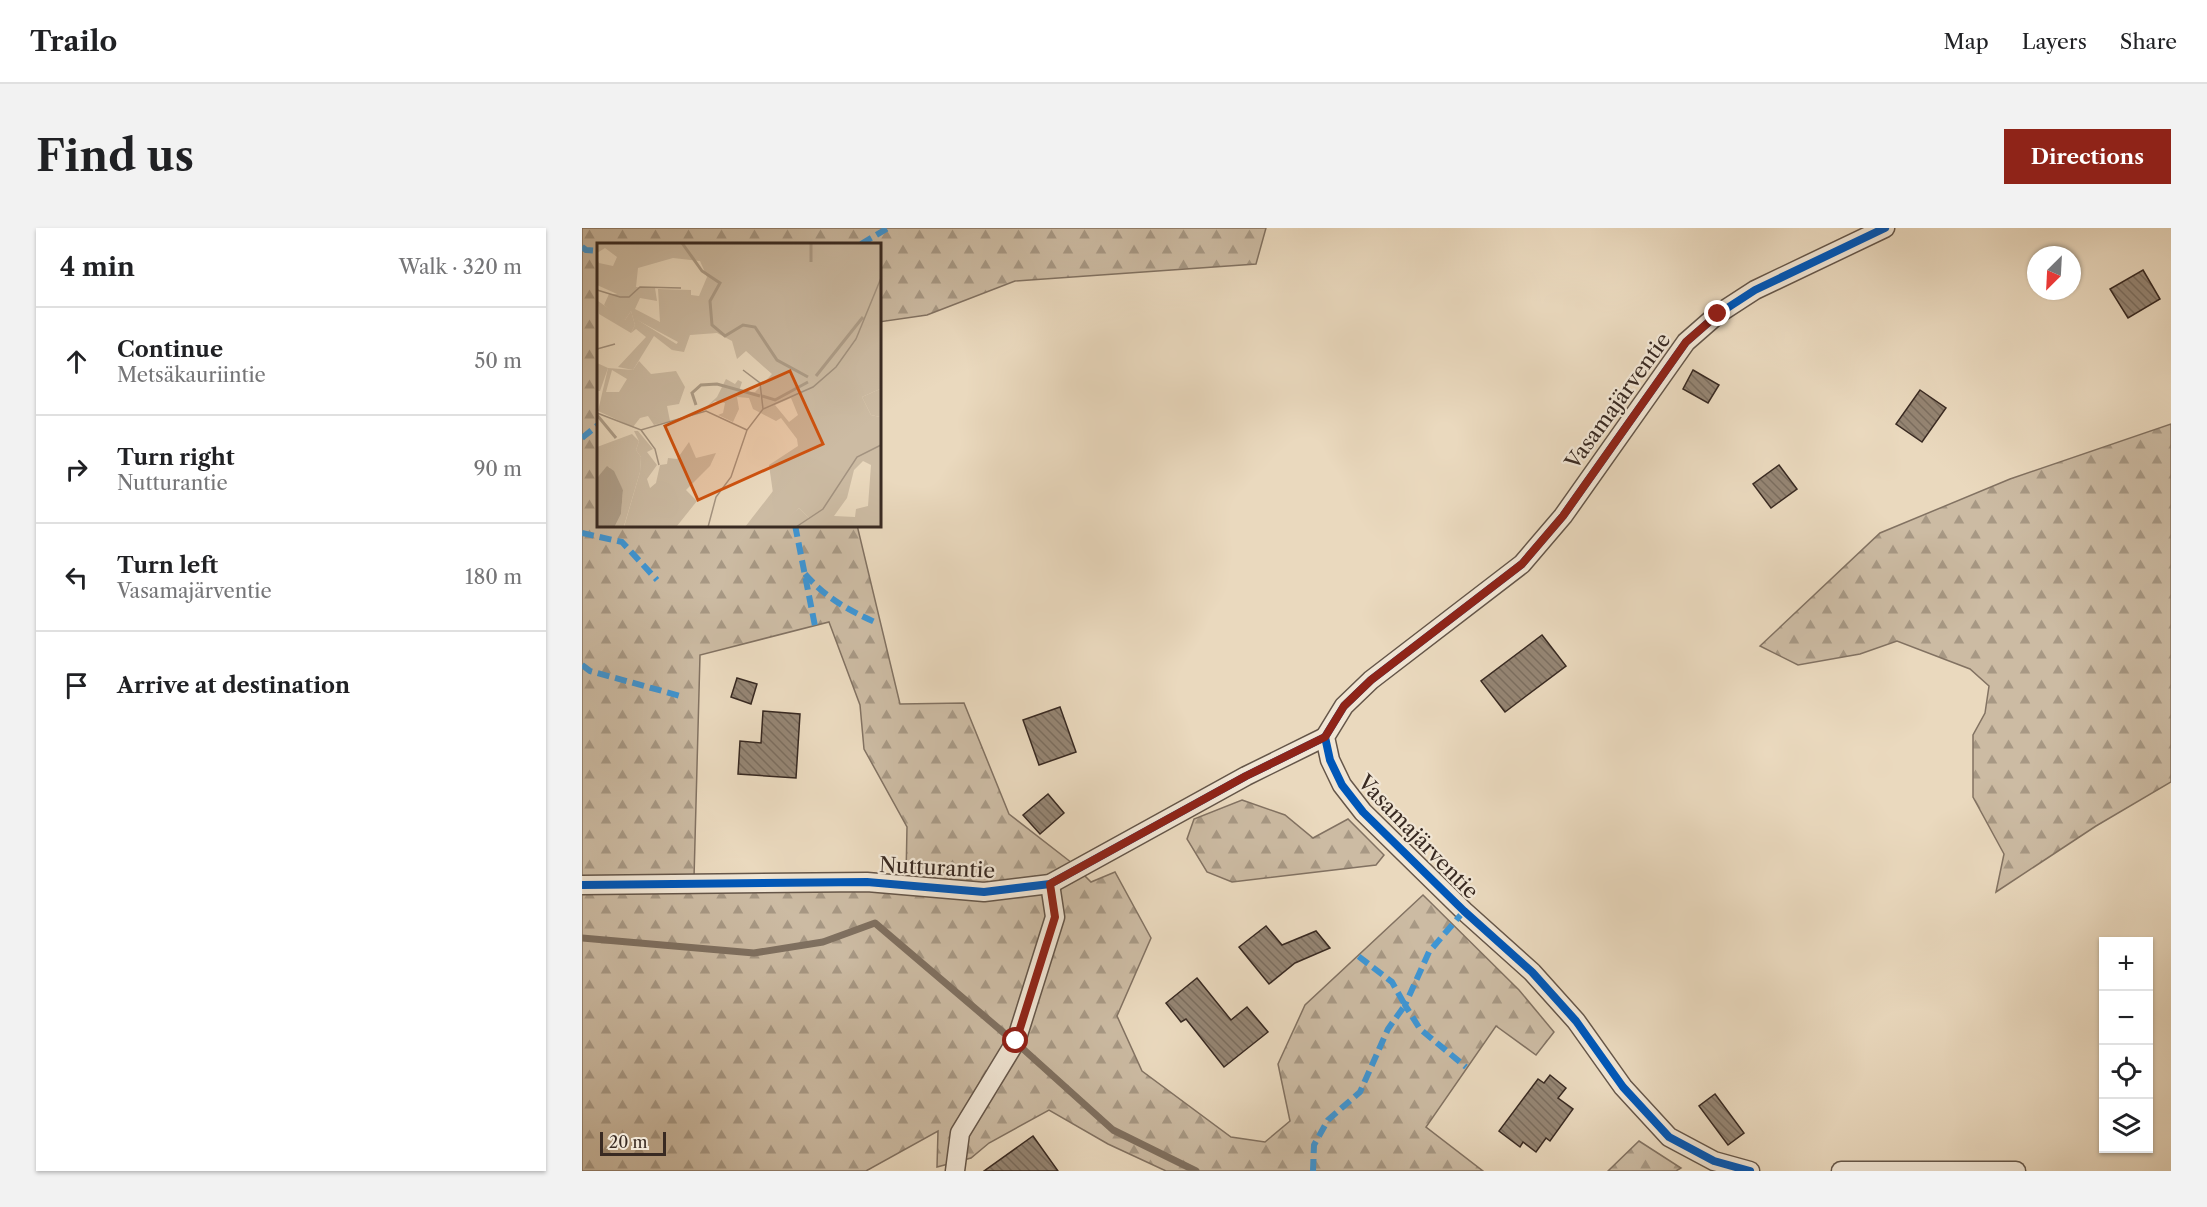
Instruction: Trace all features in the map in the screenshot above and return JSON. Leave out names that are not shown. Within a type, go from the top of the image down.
[{"type":"street","name":"Vasamajärventie","points":[[1750,1171],[1714,1161],[1669,1137],[1623,1087],[1575,1021],[1532,972],[1464,911],[1363,812],[1342,785],[1330,760],[1325,737],[1344,706],[1371,680],[1522,564],[1563,516],[1686,342],[1718,314],[1755,290],[1885,228]]},
{"type":"street","name":"Nutturantie","points":[[582,885],[867,882],[984,892],[1050,884],[1246,776],[1325,737]]},
{"type":"street","points":[[955,1171],[960,1133],[1016,1041],[1055,917],[1050,884]]},
{"type":"street","points":[[1841,1171],[2016,1171]]},
{"type":"green space","points":[[582,228],[1266,228],[1256,264],[1015,281],[927,315],[880,322],[880,243],[597,243],[597,526],[857,526],[900,704],[964,703],[1009,814],[1072,863],[1091,882],[1115,872],[1151,938],[1117,1016],[1142,1071],[1231,1137],[1265,1142],[1290,1121],[1278,1064],[1305,1005],[1423,895],[1519,990],[1554,1032],[1536,1055],[1496,1026],[1426,1127],[1483,1171],[1166,1171],[1108,1144],[1049,1110],[989,1143],[971,1158],[937,1167],[938,1131],[866,1171],[582,1171]],"holes":[[[829,622],[860,705],[864,749],[907,827],[906,877],[694,878],[700,655]]]},
{"type":"green space","points":[[2171,424],[2171,782],[2096,826],[1996,892],[2004,854],[1973,797],[1973,735],[1985,713],[1989,686],[1970,669],[1897,641],[1860,654],[1798,665],[1760,646],[1880,533],[2010,479]]},
{"type":"green space","points":[[1242,800],[1285,815],[1313,838],[1348,819],[1384,855],[1376,865],[1232,882],[1207,872],[1187,839],[1194,819]]},
{"type":"green space","points":[[1639,1141],[1681,1168],[1676,1171],[1608,1171]]},
{"type":"building","points":[[2143,270],[2160,299],[2128,318],[2110,289]]},
{"type":"building","points":[[1693,370],[1719,385],[1708,403],[1683,389]]},
{"type":"building","points":[[1920,390],[1946,408],[1922,442],[1896,424]]},
{"type":"building","points":[[1779,465],[1797,489],[1771,508],[1753,484]]},
{"type":"building","points":[[1542,635],[1566,666],[1505,712],[1481,681]]},
{"type":"building","points":[[737,678],[757,684],[751,704],[731,697]]},
{"type":"building","points":[[1060,707],[1076,752],[1039,765],[1023,720]]},
{"type":"building","points":[[763,711],[800,714],[796,778],[738,774],[740,741],[761,743]]},
{"type":"building","points":[[1048,794],[1064,813],[1040,834],[1023,815]]},
{"type":"building","points":[[1266,926],[1282,945],[1316,931],[1330,948],[1295,963],[1269,984],[1239,947]]},
{"type":"building","points":[[1197,978],[1231,1020],[1247,1007],[1268,1032],[1224,1067],[1186,1019],[1181,1022],[1166,1003]]},
{"type":"building","points":[[1550,1075],[1566,1088],[1558,1098],[1573,1109],[1550,1141],[1546,1138],[1536,1152],[1523,1142],[1520,1147],[1499,1131],[1538,1079],[1544,1083]]},
{"type":"building","points":[[1715,1094],[1744,1133],[1728,1145],[1699,1106]]},
{"type":"building","points":[[1033,1136],[1058,1171],[984,1171]]},
{"type":"waterway","points":[[582,938],[754,953],[823,942],[875,923],[1004,1033]]},
{"type":"waterway","points":[[1022,1048],[1113,1130],[1196,1171]]},
{"type":"marked path","points":[[863,243],[888,228]]},
{"type":"marked path","points":[[582,247],[586,250],[597,251]]},
{"type":"marked path","points":[[582,438],[597,426]]},
{"type":"marked path","points":[[795,526],[815,626]]},
{"type":"marked path","points":[[582,533],[622,542],[657,580]]},
{"type":"marked path","points":[[805,574],[838,603],[877,623]]},
{"type":"marked path","points":[[582,665],[590,671],[684,697]]},
{"type":"marked path","points":[[1464,911],[1429,952],[1405,1005],[1420,1029],[1466,1067]]},
{"type":"marked path","points":[[1313,1171],[1314,1145],[1328,1120],[1360,1092],[1388,1029],[1405,1005],[1392,982],[1358,956]]},
{"type":"cycle path","points":[[1750,1171],[1714,1161],[1669,1137],[1623,1087],[1576,1021],[1532,972],[1464,911],[1363,812],[1342,785],[1330,760],[1325,737],[1344,706],[1371,680],[1522,564],[1563,516],[1686,342],[1718,314],[1755,290],[1885,228]]},
{"type":"cycle path","points":[[582,885],[867,882],[984,892],[1050,884],[1246,776],[1325,737]]},
{"type":"route","points":[[1016,1041],[1055,917],[1050,884],[1246,776],[1325,737],[1344,706],[1371,680],[1522,564],[1563,516],[1686,342],[1718,314]]}]
